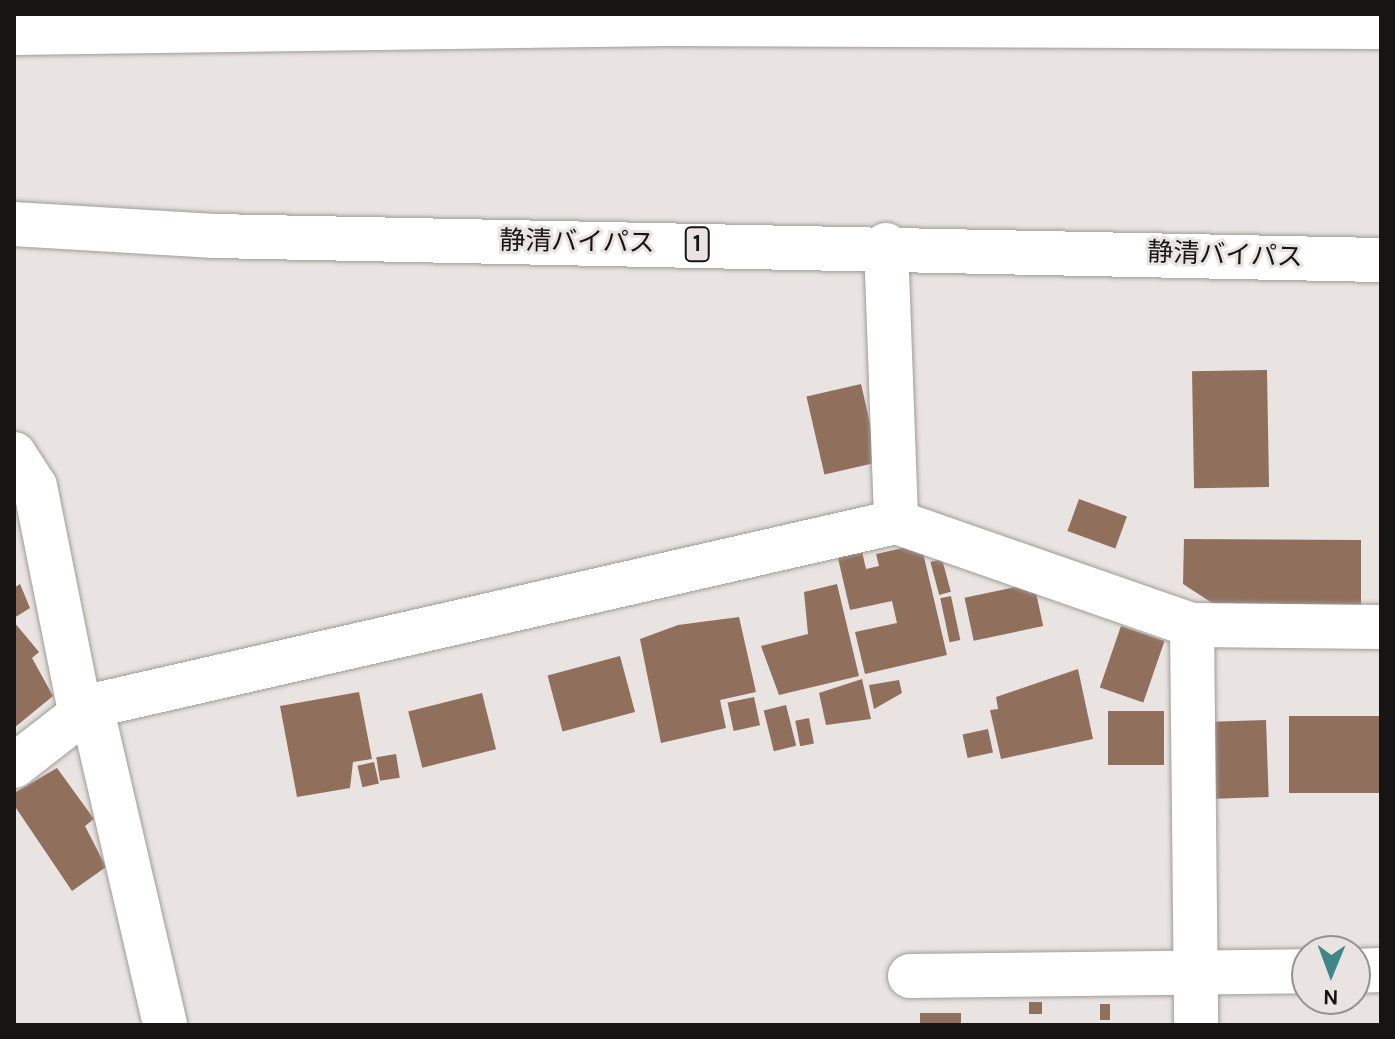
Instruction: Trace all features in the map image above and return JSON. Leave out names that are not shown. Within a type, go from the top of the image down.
[{"type":"main road","points":[[14,33],[838,19],[1369,23]]},
{"type":"main road","name":"静清バイパス","points":[[14,224],[214,236],[886,245],[1381,260]]},
{"type":"main road","points":[[886,245],[896,522]]},
{"type":"main road","points":[[14,454],[35,486],[86,712],[165,1025]]},
{"type":"main road","points":[[14,766],[86,712],[896,522],[1192,625],[1381,627]]},
{"type":"main road","points":[[1192,625],[1193,973],[1196,1025]]},
{"type":"main road","points":[[910,976],[1291,971]]},
{"type":"building","points":[[1267,370],[1269,487],[1194,488],[1192,371]]},
{"type":"building","points":[[861,384],[879,462],[824,475],[806,397]]},
{"type":"building","points":[[1079,499],[1127,516],[1115,548],[1067,531]]},
{"type":"building","points":[[1184,539],[1361,540],[1361,610],[1226,612],[1183,584]]},
{"type":"building","points":[[921,544],[947,655],[865,674],[855,632],[897,623],[892,601],[850,610],[837,554],[861,547],[866,569],[879,566],[876,554]]},
{"type":"building","points":[[942,559],[951,592],[939,595],[930,562]]},
{"type":"building","points":[[1034,583],[1043,626],[974,641],[965,598]]},
{"type":"building","points":[[20,584],[30,608],[14,618],[14,588]]},
{"type":"building","points":[[837,584],[859,676],[779,695],[761,646],[808,634],[804,592]]},
{"type":"building","points":[[951,596],[960,640],[950,642],[940,598]]},
{"type":"building","points":[[739,617],[756,692],[720,700],[726,728],[661,743],[640,639],[678,625]]},
{"type":"building","points":[[14,622],[39,652],[32,658],[53,696],[14,728]]},
{"type":"building","points":[[1121,626],[1164,641],[1143,702],[1100,687]]},
{"type":"building","points":[[620,656],[635,712],[563,731],[548,675]]},
{"type":"building","points":[[1078,669],[1093,739],[1001,759],[990,710],[998,709],[996,697]]},
{"type":"building","points":[[862,679],[871,719],[826,725],[819,693]]},
{"type":"building","points":[[899,680],[902,693],[874,709],[869,685]]},
{"type":"building","points":[[359,692],[372,759],[353,762],[350,788],[297,797],[280,706]]},
{"type":"building","points":[[482,693],[496,749],[422,768],[408,711]]},
{"type":"building","points":[[754,697],[760,725],[734,731],[728,703]]},
{"type":"building","points":[[786,705],[796,746],[774,751],[764,711]]},
{"type":"building","points":[[1108,711],[1164,711],[1164,765],[1108,765]]},
{"type":"building","points":[[1289,716],[1381,716],[1381,793],[1289,793]]},
{"type":"building","points":[[809,718],[814,744],[800,746],[795,721]]},
{"type":"building","points":[[1266,720],[1269,797],[1216,799],[1213,722]]},
{"type":"building","points":[[988,729],[993,752],[968,758],[963,734]]},
{"type":"building","points":[[396,754],[400,778],[380,781],[376,757]]},
{"type":"building","points":[[374,762],[379,783],[362,787],[357,766]]},
{"type":"building","points":[[57,768],[94,819],[85,826],[106,867],[72,891],[14,805],[14,793]]},
{"type":"building","points":[[1029,1002],[1042,1002],[1042,1014],[1029,1014]]},
{"type":"building","points":[[1100,1004],[1110,1004],[1110,1020],[1100,1020]]},
{"type":"building","points":[[920,1013],[961,1013],[961,1025],[920,1025]]}]
